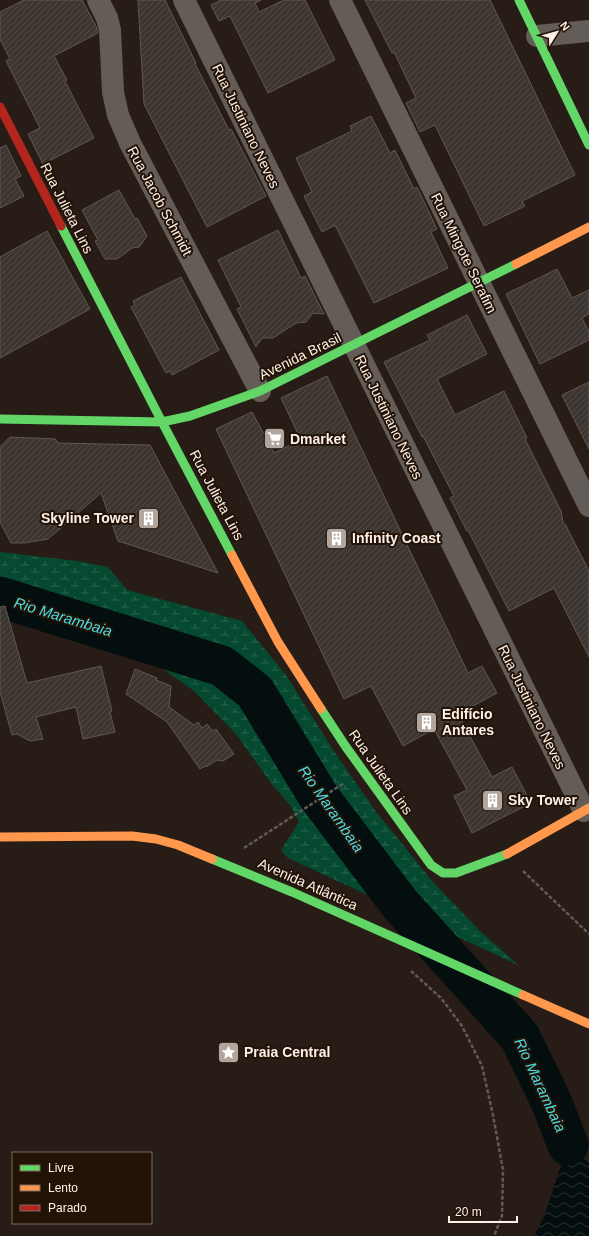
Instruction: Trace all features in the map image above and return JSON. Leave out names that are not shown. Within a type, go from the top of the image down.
[{"type":"main road","points":[[519,0],[589,144]]},
{"type":"main road","name":"Rua Julieta Lins","points":[[0,108],[162,422],[275,635],[302,682],[346,747],[431,865],[443,873],[456,873],[506,855]]},
{"type":"main road","name":"Avenida Brasil","points":[[0,420],[162,422],[190,416],[212,409],[260,390],[354,345],[589,227]]},
{"type":"main road","points":[[506,855],[586,810]]},
{"type":"main road","name":"Avenida Atlântica","points":[[0,837],[132,836],[156,838],[222,862],[589,1024]]},
{"type":"street","name":"Rua Jacob Schmidt","points":[[98,0],[107,18],[110,30],[114,92],[118,115],[130,143],[260,390]]},
{"type":"street","name":"Rua Justiniano Neves","points":[[184,0],[586,810]]},
{"type":"street","name":"Rua Mingote Serafim","points":[[340,0],[589,506]]},
{"type":"street","points":[[537,36],[589,31]]},
{"type":"path","points":[[270,832],[344,782]]},
{"type":"path","points":[[506,855],[589,934]]},
{"type":"path","points":[[406,968],[441,998],[462,1026],[482,1066],[503,1170],[502,1216],[494,1236]]},
{"type":"green space","points":[[0,552],[77,561],[108,567],[127,590],[242,621],[286,675],[335,753],[377,813],[433,882],[478,929],[518,965],[288,858],[281,850],[299,822],[290,805],[271,783],[236,734],[194,691],[149,659],[108,635],[38,616],[0,610]]},
{"type":"water","points":[[568,1145],[589,1163],[589,1236],[534,1236],[543,1219]]},
{"type":"building","points":[[24,0],[82,0],[98,32],[54,56],[94,138],[43,164],[28,134],[40,128],[6,61],[10,59],[0,39],[0,12]]},
{"type":"building","points":[[138,0],[165,0],[196,63],[195,64],[229,130],[231,129],[266,196],[207,227],[144,104]]},
{"type":"building","points":[[221,0],[261,0],[255,3],[259,12],[284,0],[305,0],[335,60],[268,93],[230,16],[219,21],[211,5]]},
{"type":"building","points":[[365,0],[490,0],[575,175],[522,201],[525,206],[484,226],[435,125],[420,132],[406,103],[416,98],[394,52],[392,53]]},
{"type":"building","points":[[371,116],[390,153],[395,150],[414,189],[417,187],[437,229],[431,232],[448,268],[374,303],[335,225],[322,232],[304,196],[312,192],[296,158],[352,131],[350,126]]},
{"type":"building","points":[[6,145],[21,176],[15,179],[24,196],[0,208],[0,148]]},
{"type":"building","points":[[119,190],[135,219],[137,218],[147,236],[139,247],[132,248],[117,259],[105,259],[95,241],[98,240],[82,210]]},
{"type":"building","points":[[278,230],[301,278],[305,276],[324,314],[313,313],[306,322],[296,323],[273,338],[262,338],[256,347],[237,309],[241,307],[218,260]]},
{"type":"building","points":[[47,231],[90,309],[0,358],[0,257]]},
{"type":"building","points":[[557,269],[572,298],[589,290],[589,314],[582,318],[589,332],[589,340],[540,364],[506,294]]},
{"type":"building","points":[[181,277],[219,350],[172,375],[170,371],[166,373],[131,307],[135,305],[133,301]]},
{"type":"building","points":[[467,315],[487,354],[437,379],[455,415],[504,391],[527,438],[525,439],[561,511],[563,522],[589,571],[589,657],[554,588],[509,611],[450,498],[454,496],[384,362],[430,340],[427,335]]},
{"type":"building","name":"Infinity Coast","points":[[327,376],[468,673],[482,666],[497,693],[458,714],[492,777],[512,767],[531,803],[472,833],[454,796],[467,790],[434,729],[403,746],[371,686],[344,699],[216,429],[252,412],[274,453],[301,440],[281,398]]},
{"type":"building","points":[[589,382],[589,449],[562,395]]},
{"type":"building","points":[[10,437],[55,439],[58,443],[150,445],[218,573],[118,541],[101,493],[48,539],[24,543],[11,543],[0,522],[0,447]]},
{"type":"building","points":[[5,606],[27,683],[101,666],[112,711],[110,712],[115,732],[83,739],[76,707],[36,717],[43,739],[30,741],[17,734],[12,735],[0,692],[0,607]]},
{"type":"building","points":[[135,669],[157,678],[156,680],[171,686],[169,707],[194,725],[198,722],[202,728],[207,724],[213,731],[216,729],[234,754],[223,761],[217,760],[200,769],[167,722],[126,694]]},
{"type":"waterway","name":"Rio Marambaia","points":[[0,597],[222,666],[255,692],[319,797],[400,904],[520,1037],[551,1101],[568,1145]]},
{"type":"traffic: fast","points":[[519,0],[589,145]]},
{"type":"traffic: fast","points":[[61,226],[232,555]]},
{"type":"traffic: fast","points":[[0,419],[162,422],[190,416],[260,391],[516,264]]},
{"type":"traffic: fast","points":[[321,709],[346,747],[431,865],[443,873],[456,873],[507,854]]},
{"type":"traffic: fast","points":[[212,859],[292,892],[523,995]]},
{"type":"traffic: slow","points":[[516,264],[589,227]]},
{"type":"traffic: slow","points":[[232,555],[278,642],[321,709]]},
{"type":"traffic: slow","points":[[507,854],[589,808]]},
{"type":"traffic: slow","points":[[0,837],[132,836],[156,839],[178,845],[212,859]]},
{"type":"traffic: slow","points":[[523,995],[589,1024]]},
{"type":"traffic: jam","points":[[0,107],[61,226]]},
{"type":"place","name":"Dmarket","points":[[274,439]]},
{"type":"place","name":"Skyline Tower","points":[[149,518]]},
{"type":"place","name":"Infinity Coast","points":[[336,538]]},
{"type":"place","name":"Edifício Antares","points":[[426,722]]},
{"type":"place","name":"Sky Tower","points":[[492,800]]},
{"type":"place","name":"Praia Central","points":[[229,1052]]}]
